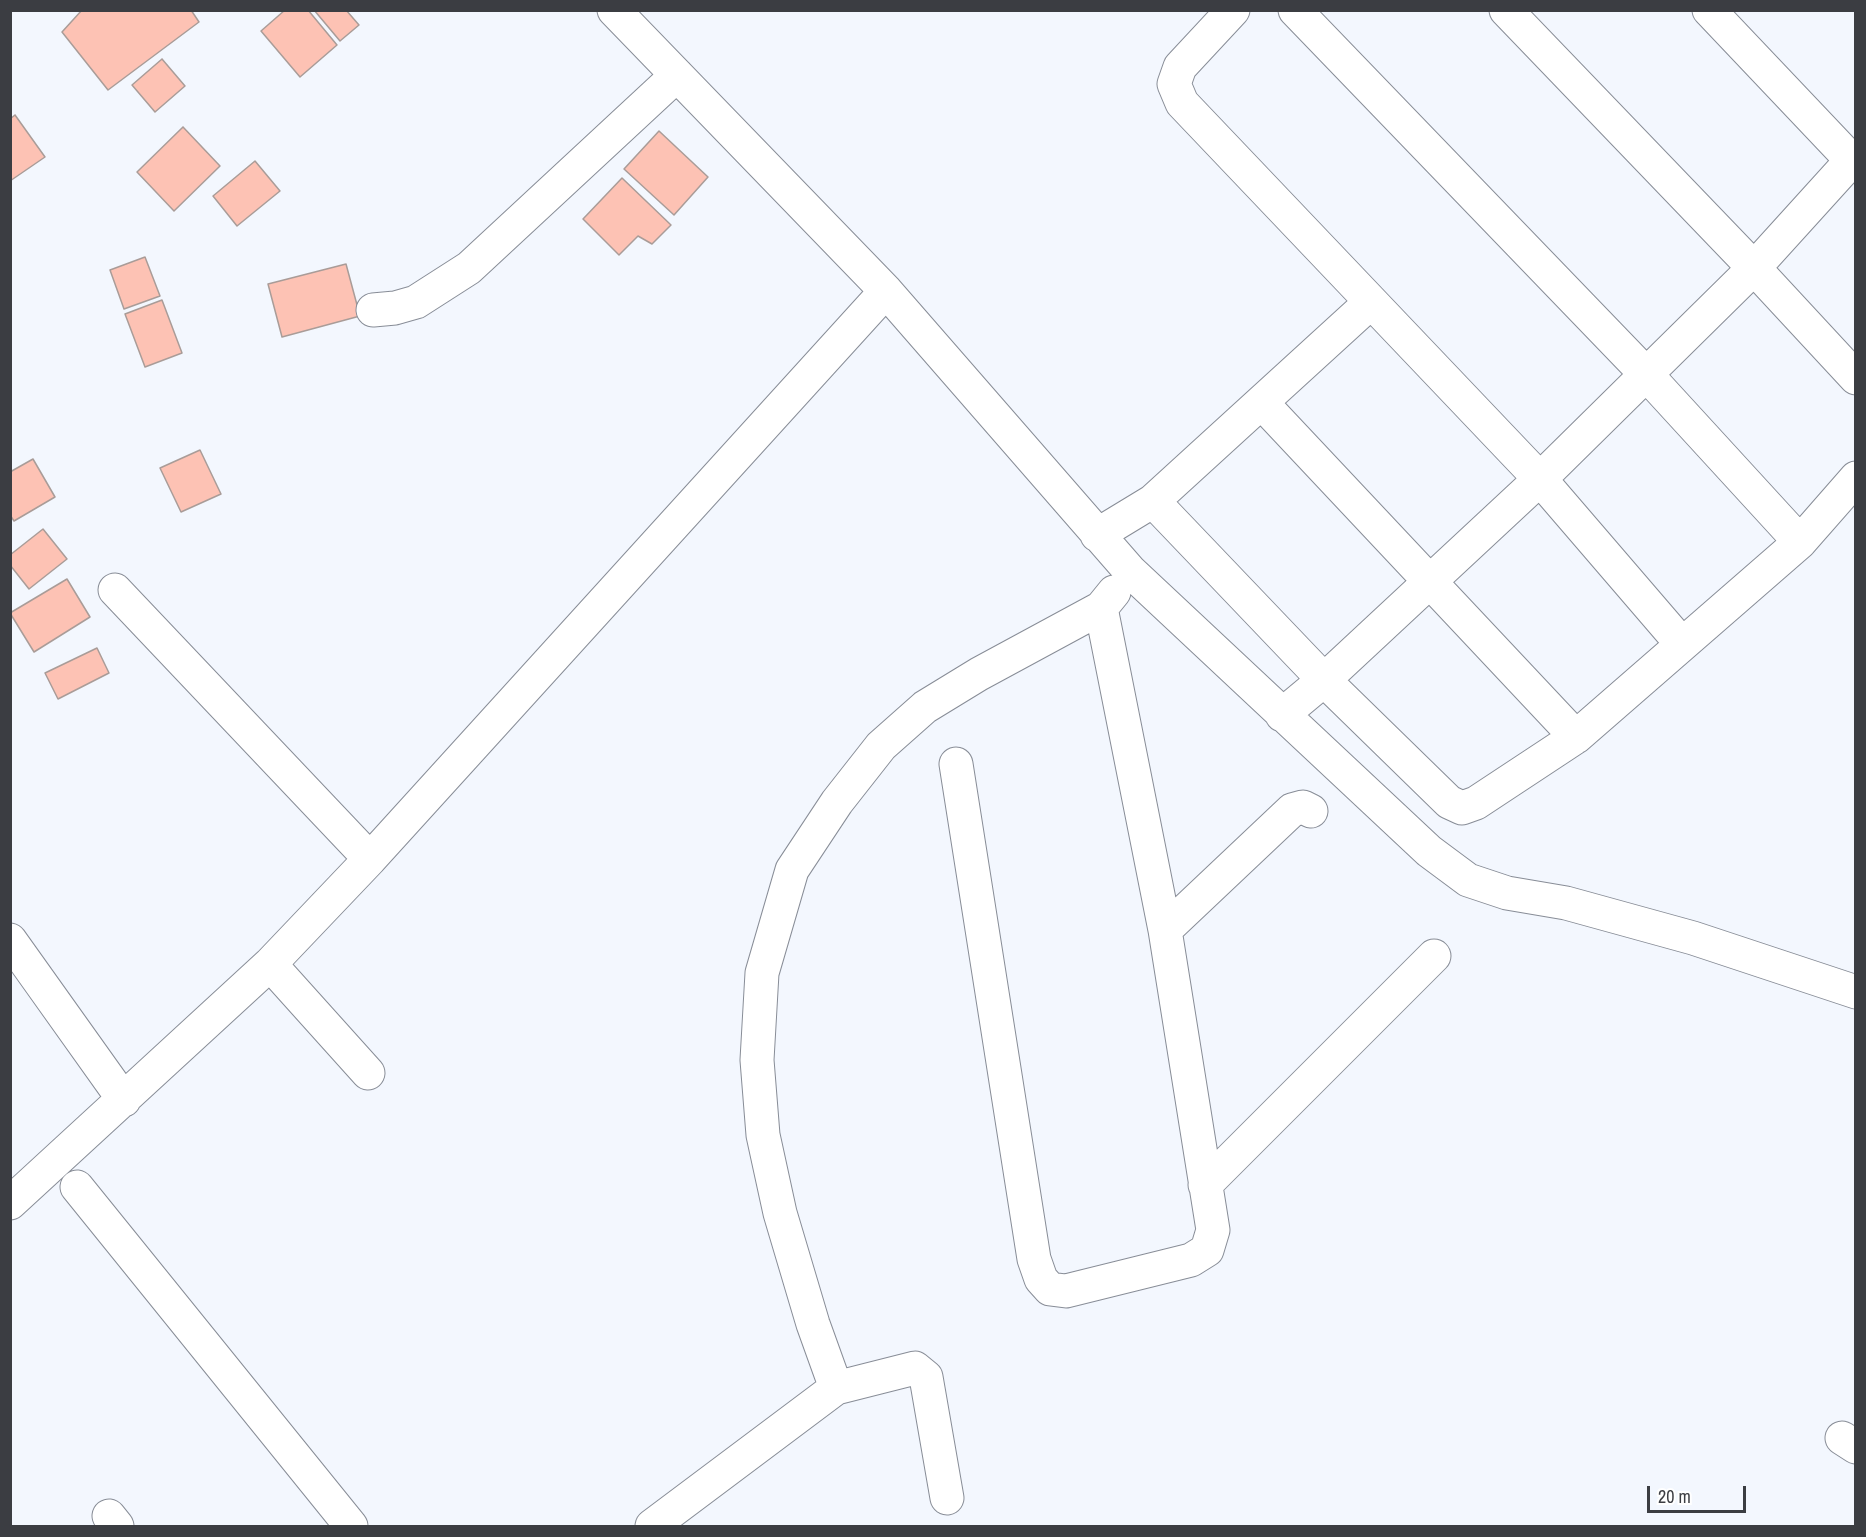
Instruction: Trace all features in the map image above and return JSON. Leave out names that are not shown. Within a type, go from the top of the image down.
[{"type":"street","points":[[614,10],[886,291],[1131,571],[1429,851],[1468,880],[1507,893],[1566,903],[1693,938],[1856,992]]},
{"type":"street","points":[[1233,10],[1180,67],[1174,84],[1182,103],[1540,479],[1681,643]]},
{"type":"street","points":[[1295,10],[1646,374],[1800,542]]},
{"type":"street","points":[[1506,10],[1754,268],[1856,378]]},
{"type":"street","points":[[1282,715],[1324,680],[1540,479],[1754,268],[1853,163],[1709,10]]},
{"type":"street","points":[[373,310],[395,308],[416,302],[469,268],[677,75]]},
{"type":"street","points":[[10,1203],[270,964],[370,859],[886,291]]},
{"type":"street","points":[[1098,536],[1153,501],[1371,302]]},
{"type":"street","points":[[1262,403],[1431,580],[1576,737]]},
{"type":"street","points":[[1153,501],[1324,680],[1449,802],[1462,808],[1476,802],[1576,737],[1681,643],[1800,542],[1856,478]]},
{"type":"street","points":[[836,1388],[813,1324],[780,1213],[763,1135],[757,1060],[762,973],[792,870],[837,802],[881,746],[925,707],[979,674],[1101,608],[1131,571]]},
{"type":"street","points":[[115,590],[370,859]]},
{"type":"street","points":[[956,764],[1034,1259],[1041,1279],[1050,1289],[1065,1291],[1191,1260],[1208,1250],[1213,1230],[1165,930],[1101,608]]},
{"type":"street","points":[[1165,930],[1292,810],[1303,807],[1311,811]]},
{"type":"street","points":[[10,940],[124,1100]]},
{"type":"street","points":[[1205,1185],[1434,956]]},
{"type":"street","points":[[270,964],[368,1073]]},
{"type":"street","points":[[77,1187],[351,1527]]},
{"type":"street","points":[[652,1527],[836,1388],[915,1368],[926,1377],[947,1498]]},
{"type":"building","points":[[82,10],[191,10],[199,22],[108,90],[62,32]]},
{"type":"building","points":[[285,10],[308,10],[337,45],[300,77],[261,31]]},
{"type":"building","points":[[314,10],[346,10],[359,25],[340,41]]},
{"type":"building","points":[[162,59],[185,86],[155,112],[132,85]]},
{"type":"building","points":[[15,115],[45,157],[10,181],[10,119]]},
{"type":"building","points":[[183,127],[220,166],[174,211],[137,172]]},
{"type":"building","points":[[659,131],[708,177],[674,215],[624,169]]},
{"type":"building","points":[[255,161],[280,191],[237,226],[213,196]]},
{"type":"building","points":[[622,178],[671,225],[652,244],[638,236],[619,255],[583,219]]},
{"type":"building","points":[[145,257],[160,296],[124,309],[110,270]]},
{"type":"building","points":[[346,264],[360,316],[282,337],[268,284]]},
{"type":"building","points":[[162,300],[182,353],[145,367],[125,314]]},
{"type":"building","points":[[200,450],[221,494],[181,512],[160,468]]},
{"type":"building","points":[[33,459],[55,497],[14,521],[10,515],[10,472]]},
{"type":"building","points":[[43,529],[67,559],[29,589],[10,565],[10,555]]},
{"type":"building","points":[[67,579],[90,617],[34,652],[10,613]]},
{"type":"building","points":[[97,648],[109,673],[58,699],[45,673]]}]
